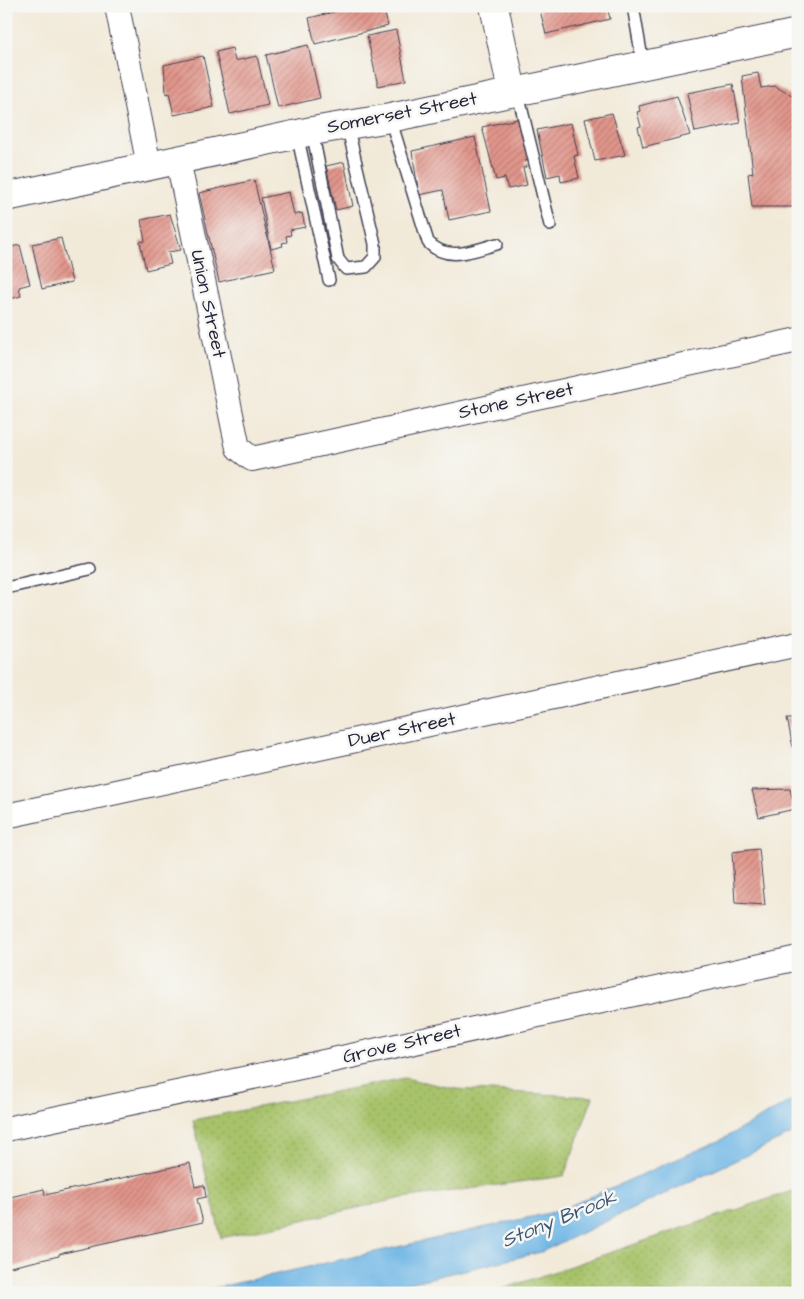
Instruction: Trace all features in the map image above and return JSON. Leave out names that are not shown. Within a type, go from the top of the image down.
[{"type":"main road","points":[[494,6],[515,91]]},
{"type":"main road","name":"Somerset Street","points":[[6,197],[305,133],[390,118],[798,33]]},
{"type":"street","points":[[118,6],[148,166]]},
{"type":"street","name":"Union Street","points":[[178,160],[238,448]]},
{"type":"street","name":"Stone Street","points":[[238,448],[252,459],[798,340]]},
{"type":"street","name":"Duer Street","points":[[6,816],[798,644]]},
{"type":"street","name":"Grove Street","points":[[6,1128],[310,1065],[798,958]]},
{"type":"lane","points":[[633,6],[643,64]]},
{"type":"lane","points":[[515,91],[550,225]]},
{"type":"lane","points":[[390,118],[428,242],[436,250],[446,254],[498,244]]},
{"type":"lane","points":[[305,133],[338,259],[346,269],[366,267],[375,257],[375,244],[348,125]]},
{"type":"lane","points":[[305,133],[329,280]]},
{"type":"lane","points":[[6,588],[90,569]]},
{"type":"green space","points":[[405,1078],[456,1089],[593,1097],[564,1176],[402,1198],[221,1238],[193,1120]]},
{"type":"green space","points":[[798,1189],[798,1293],[491,1293]]},
{"type":"water","name":"Stony Brook","points":[[798,1097],[798,1131],[541,1252],[367,1293],[192,1293],[558,1211],[721,1140]]},
{"type":"building","points":[[358,6],[383,6],[388,26],[315,44],[309,18]]},
{"type":"building","points":[[539,6],[607,6],[610,19],[546,34]]},
{"type":"building","points":[[396,30],[406,80],[378,86],[367,36]]},
{"type":"building","points":[[308,45],[320,98],[278,108],[266,55]]},
{"type":"building","points":[[232,48],[235,61],[257,56],[268,105],[230,114],[216,52]]},
{"type":"building","points":[[203,56],[214,107],[174,115],[169,93],[166,94],[164,65]]},
{"type":"building","points":[[758,73],[761,88],[775,86],[795,98],[798,109],[798,207],[752,207],[748,174],[753,173],[742,76]]},
{"type":"building","points":[[733,84],[740,123],[695,132],[687,93]]},
{"type":"building","points":[[677,96],[690,135],[643,147],[638,127],[641,126],[637,112],[640,111],[639,106]]},
{"type":"building","points":[[612,113],[625,155],[595,161],[585,119]]},
{"type":"building","points":[[521,118],[531,159],[525,161],[526,167],[523,168],[527,185],[508,189],[505,178],[496,180],[482,127]]},
{"type":"building","points":[[571,123],[578,155],[574,156],[579,178],[561,182],[560,174],[547,177],[537,130]]},
{"type":"building","points":[[475,137],[491,211],[449,220],[443,190],[419,195],[412,151]]},
{"type":"building","points":[[344,162],[353,206],[336,210],[326,166]]},
{"type":"building","points":[[254,180],[275,269],[219,282],[199,193]]},
{"type":"building","points":[[289,192],[294,215],[302,213],[305,227],[290,230],[291,235],[286,236],[287,242],[282,243],[283,246],[271,249],[261,198]]},
{"type":"building","points":[[170,214],[181,250],[168,252],[171,264],[146,270],[140,242],[145,241],[141,220]]},
{"type":"building","points":[[61,238],[72,282],[42,289],[32,244]]},
{"type":"building","points":[[20,245],[30,284],[19,287],[21,296],[6,300],[6,248]]},
{"type":"building","points":[[787,718],[798,718],[797,767]]},
{"type":"building","points":[[790,789],[795,809],[759,817],[752,790]]},
{"type":"building","points":[[759,849],[765,905],[735,903],[732,852]]},
{"type":"building","points":[[190,1163],[195,1187],[204,1185],[206,1197],[197,1199],[203,1222],[59,1254],[59,1256],[6,1268],[6,1198],[44,1189],[45,1195]]}]
